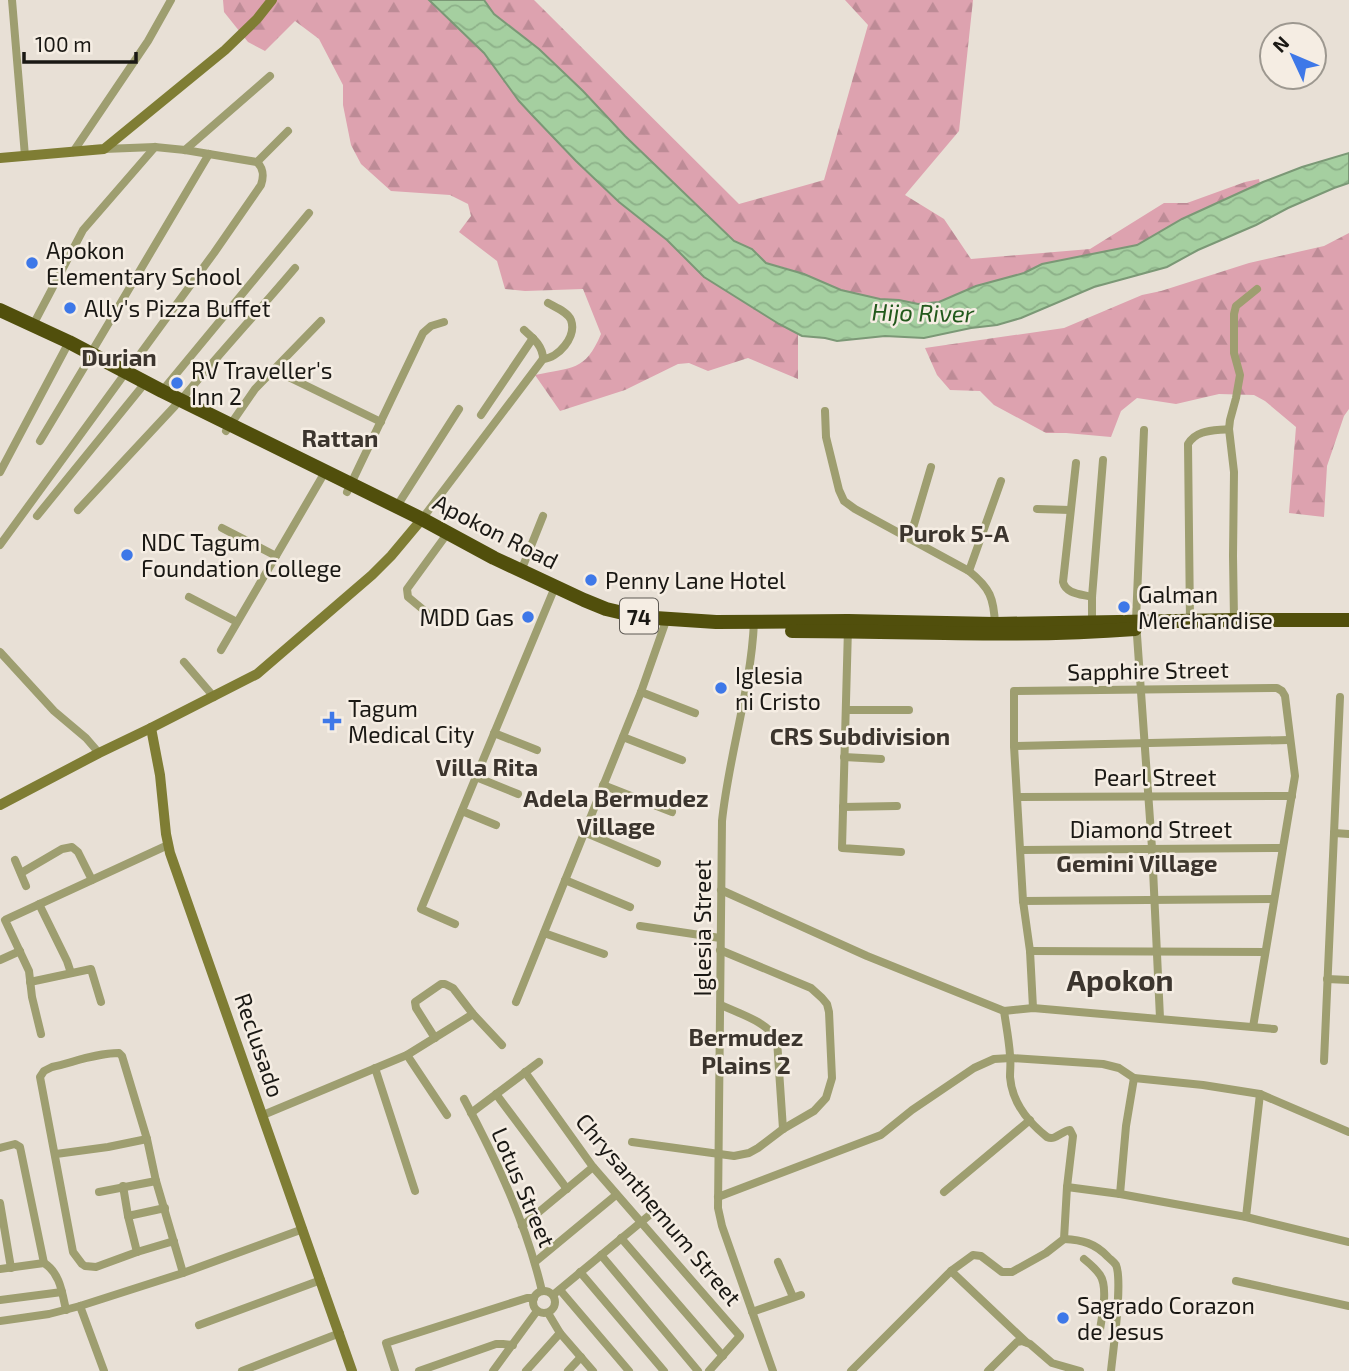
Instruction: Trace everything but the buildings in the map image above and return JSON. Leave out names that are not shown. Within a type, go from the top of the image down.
[{"type":"highway","name":"Apokon Road","points":[[0,310],[33,325],[67,346]]},
{"type":"highway","name":"Apokon Road","points":[[0,319],[90,357],[141,388],[178,403],[419,523],[517,578],[606,609],[640,617],[666,622],[716,622],[754,627],[995,629],[1234,620],[1349,621]]},
{"type":"highway","name":"Apokon Road","points":[[124,376],[162,391],[178,403]]},
{"type":"highway","name":"Apokon Road","points":[[349,488],[397,506],[419,523]]},
{"type":"highway","name":"Apokon Road","points":[[445,538],[521,571],[553,590]]},
{"type":"highway","name":"Apokon Road","points":[[1136,625],[1349,630]]},
{"type":"street","points":[[12,0],[25,156]]},
{"type":"street","points":[[74,152],[144,48],[171,0]]},
{"type":"street","points":[[104,149],[225,50],[272,0]]},
{"type":"street","points":[[185,150],[270,76]]},
{"type":"street","points":[[257,162],[288,131]]},
{"type":"street","points":[[0,158],[155,147],[257,162],[263,171],[263,179],[255,194],[214,253],[0,545]]},
{"type":"street","points":[[33,325],[83,230],[155,147]]},
{"type":"street","points":[[40,441],[209,154]]},
{"type":"street","points":[[162,391],[309,213]]},
{"type":"street","points":[[78,510],[178,403],[295,268]]},
{"type":"street","points":[[1234,620],[1234,472],[1229,429],[1240,375],[1234,353],[1234,314],[1236,306],[1257,289]]},
{"type":"street","points":[[543,359],[553,357],[563,347],[572,330],[569,317],[548,303]]},
{"type":"street","points":[[228,428],[255,389],[321,321]]},
{"type":"street","points":[[349,488],[423,333],[431,326],[444,322]]},
{"type":"street","points":[[0,805],[251,677],[268,666],[365,582],[419,523],[543,359],[543,353],[524,330]]},
{"type":"street","points":[[481,415],[533,338]]},
{"type":"street","points":[[0,472],[67,346]]},
{"type":"street","points":[[274,370],[381,422]]},
{"type":"street","points":[[37,516],[141,388]]},
{"type":"street","points":[[397,506],[459,409]]},
{"type":"street","points":[[825,411],[829,449],[844,501],[969,571],[989,591],[994,606],[995,629]]},
{"type":"street","points":[[1190,621],[1188,444],[1202,432],[1229,429]]},
{"type":"street","points":[[1144,430],[1136,625],[1152,848],[1160,1018]]},
{"type":"street","points":[[1092,627],[1103,460]]},
{"type":"street","points":[[1076,463],[1063,585],[1068,591],[1092,597]]},
{"type":"street","points":[[909,538],[932,467]]},
{"type":"street","points":[[221,650],[323,476]]},
{"type":"street","points":[[969,571],[1001,481]]},
{"type":"street","points":[[1037,509],[1070,510]]},
{"type":"street","points":[[521,571],[543,516]]},
{"type":"street","points":[[222,528],[276,556]]},
{"type":"street","points":[[426,612],[408,597],[407,589],[445,538]]},
{"type":"street","points":[[455,924],[421,909],[553,590]]},
{"type":"street","points":[[189,597],[237,622]]},
{"type":"street","points":[[516,1002],[623,737],[666,622]]},
{"type":"street","points":[[848,626],[842,848],[901,852]]},
{"type":"street","name":"Iglesia Street","points":[[754,627],[722,821],[718,1198],[720,1219],[773,1371]]},
{"type":"street","points":[[0,652],[54,711],[99,753]]},
{"type":"street","points":[[184,662],[214,697]]},
{"type":"street","name":"Sapphire Street","points":[[1014,746],[1014,691],[1277,688],[1282,691],[1285,699],[1289,740]]},
{"type":"street","points":[[640,692],[695,713]]},
{"type":"street","points":[[1324,1061],[1340,697]]},
{"type":"street","points":[[846,710],[909,710]]},
{"type":"street","name":"Reclusado","points":[[152,728],[168,845],[352,1371]]},
{"type":"street","points":[[494,733],[537,750]]},
{"type":"street","points":[[623,737],[682,760]]},
{"type":"street","points":[[1033,1008],[1030,951],[1023,901],[1014,746],[1289,740],[1295,765],[1292,796],[1252,1027]]},
{"type":"street","points":[[844,757],[881,759]]},
{"type":"street","points":[[476,777],[518,794]]},
{"type":"street","points":[[603,785],[672,813]]},
{"type":"street","name":"Pearl Street","points":[[1017,797],[1292,796]]},
{"type":"street","points":[[843,807],[897,806]]},
{"type":"street","points":[[462,811],[496,825]]},
{"type":"street","points":[[584,832],[657,863]]},
{"type":"street","points":[[1334,833],[1349,834]]},
{"type":"street","points":[[41,1034],[29,971],[5,920],[168,845]]},
{"type":"street","points":[[20,873],[62,849],[72,847],[78,852],[92,880]]},
{"type":"street","name":"Diamond Street","points":[[1021,850],[1282,848]]},
{"type":"street","points":[[15,860],[26,886]]},
{"type":"street","points":[[565,880],[630,907]]},
{"type":"street","points":[[721,890],[867,956],[1004,1011],[1033,1008],[1274,1029]]},
{"type":"street","points":[[1023,901],[1273,899]]},
{"type":"street","points":[[39,904],[71,973]]},
{"type":"street","points":[[640,926],[720,939]]},
{"type":"street","points":[[544,933],[604,954]]},
{"type":"street","points":[[632,1142],[734,1156],[749,1153],[821,1105],[826,1098],[832,1078],[827,1004],[816,992],[804,985],[720,950]]},
{"type":"street","points":[[0,960],[20,951]]},
{"type":"street","points":[[1030,951],[1265,952]]},
{"type":"street","points":[[30,982],[91,969],[101,1002]]},
{"type":"street","points":[[1327,979],[1349,980]]},
{"type":"street","points":[[435,1038],[415,1004],[418,998],[441,984],[453,988],[502,1045]]},
{"type":"street","points":[[721,1005],[762,1024],[777,1040],[783,1129]]},
{"type":"street","points":[[1004,1011],[1011,1058],[1010,1075],[1018,1106],[1030,1121],[1051,1139],[1067,1130],[1072,1132],[1064,1239]]},
{"type":"street","points":[[262,1115],[407,1055],[473,1014]]},
{"type":"street","points":[[174,1241],[102,1266],[85,1266],[79,1262],[73,1252],[41,1075],[52,1067],[119,1053],[124,1060],[147,1139],[156,1181],[165,1208],[183,1273]]},
{"type":"street","points":[[407,1055],[447,1115]]},
{"type":"street","points":[[718,1198],[881,1135],[912,1110],[974,1068],[994,1059],[1103,1064],[1119,1068],[1134,1078],[1260,1094],[1349,1132]]},
{"type":"street","points":[[471,1113],[539,1062]]},
{"type":"street","points":[[375,1068],[415,1191]]},
{"type":"street","name":"Chrysanthemum Street","points":[[525,1072],[593,1167],[740,1336],[723,1356]]},
{"type":"street","points":[[1120,1194],[1126,1126],[1134,1078]]},
{"type":"street","points":[[496,1094],[567,1189]]},
{"type":"street","points":[[1246,1217],[1260,1094]]},
{"type":"street","name":"Lotus Street","points":[[464,1099],[503,1176],[535,1262],[542,1291]]},
{"type":"street","points":[[944,1192],[1030,1121]]},
{"type":"street","points":[[56,1154],[147,1139]]},
{"type":"street","points":[[0,1148],[15,1144],[20,1147],[44,1263],[55,1273],[66,1310]]},
{"type":"street","points":[[522,1226],[593,1167]]},
{"type":"street","points":[[99,1192],[156,1181]]},
{"type":"street","points":[[123,1186],[137,1252]]},
{"type":"street","points":[[1067,1186],[1246,1217],[1349,1242]]},
{"type":"street","points":[[535,1262],[616,1195]]},
{"type":"street","points":[[0,1203],[11,1268]]},
{"type":"street","points":[[128,1216],[165,1208]]},
{"type":"street","points":[[556,1292],[554,1307],[548,1313],[537,1311],[533,1305],[534,1298],[542,1291],[556,1292],[652,1213]]},
{"type":"street","points":[[0,1321],[80,1306],[183,1273],[303,1229]]},
{"type":"street","points":[[621,1238],[723,1356],[709,1371]]},
{"type":"street","points":[[851,1371],[951,1271],[966,1260],[976,1255],[981,1256],[1002,1272],[1012,1272],[1046,1253],[1064,1239],[1084,1240],[1093,1244],[1116,1266],[1117,1294],[1111,1371]]},
{"type":"street","points":[[601,1255],[698,1371]]},
{"type":"street","points":[[1084,1259],[1100,1275],[1102,1282],[1099,1336]]},
{"type":"street","points":[[752,1312],[797,1296],[778,1262]]},
{"type":"street","points":[[0,1269],[44,1263]]},
{"type":"street","points":[[951,1271],[1052,1363],[1080,1371]]},
{"type":"street","points":[[580,1272],[664,1371]]},
{"type":"street","points":[[199,1325],[321,1280]]},
{"type":"street","points":[[1236,1281],[1349,1306]]},
{"type":"street","points":[[0,1300],[62,1292]]},
{"type":"street","points":[[556,1292],[629,1371]]},
{"type":"street","points":[[395,1371],[386,1343],[534,1298]]},
{"type":"street","points":[[80,1306],[104,1371]]},
{"type":"street","points":[[493,1371],[537,1311]]},
{"type":"street","points":[[548,1313],[560,1333],[593,1371]]},
{"type":"street","points":[[242,1371],[340,1333]]},
{"type":"street","points":[[526,1371],[560,1333]]},
{"type":"street","points":[[988,1371],[1017,1342],[1026,1342]]},
{"type":"street","points":[[419,1371],[496,1344],[513,1345]]},
{"type":"street","points":[[568,1371],[581,1357]]},
{"type":"green space","points":[[223,0],[429,0],[484,52],[519,101],[619,202],[667,240],[704,277],[798,334],[798,379],[748,358],[708,371],[689,363],[678,364],[625,390],[560,411],[535,375],[576,366],[583,362],[595,346],[601,334],[583,289],[505,289],[497,261],[459,232],[471,216],[468,204],[450,195],[391,191],[361,164],[351,145],[343,105],[343,85],[319,39],[295,21],[265,51],[248,42],[224,12]]},
{"type":"green space","points":[[484,0],[534,0],[739,204],[824,180],[868,25],[845,0],[973,0],[959,131],[905,195],[944,219],[971,259],[1090,249],[1164,203],[1187,203],[1259,179],[1260,184],[1182,219],[1137,245],[1042,264],[1024,273],[976,286],[939,302],[918,304],[841,290],[766,263],[752,249],[734,241],[625,136],[583,91],[516,30],[494,14]]},
{"type":"green space","points":[[1349,233],[1349,409],[1344,416],[1327,466],[1324,517],[1289,513],[1296,427],[1254,395],[1219,394],[1176,404],[1137,398],[1121,411],[1111,437],[1046,433],[994,405],[980,391],[950,390],[937,375],[925,348],[1064,328],[1142,295],[1249,263],[1324,246]]},
{"type":"water","name":"Hijo River","points":[[429,0],[484,0],[494,14],[539,49],[583,91],[625,136],[734,241],[752,249],[766,263],[804,274],[841,290],[880,299],[918,304],[939,302],[976,286],[1024,273],[1042,264],[1137,245],[1182,219],[1263,182],[1349,153],[1349,183],[1288,208],[1167,267],[1094,287],[1021,318],[997,325],[924,338],[885,336],[837,341],[802,336],[704,277],[667,240],[619,202],[532,115],[484,53]]},
{"type":"place","name":"Apokon Elementary School","points":[[32,263]]},
{"type":"place","name":"Ally's Pizza Buffet","points":[[70,308]]},
{"type":"place","name":"RV Traveller's Inn 2","points":[[177,383]]},
{"type":"place","name":"NDC Tagum Foundation College","points":[[127,555]]},
{"type":"place","name":"Penny Lane Hotel","points":[[591,580]]},
{"type":"place","name":"Galman Merchandise","points":[[1124,607]]},
{"type":"place","name":"MDD Gas","points":[[528,617]]},
{"type":"place","name":"Iglesia ni Cristo","points":[[721,688]]},
{"type":"place","name":"Tagum Medical City","points":[[332,721]]},
{"type":"place","name":"Sagrado Corazon de Jesus","points":[[1063,1318]]},
{"type":"district","name":"Durian","points":[[119,356]]},
{"type":"district","name":"Rattan","points":[[340,437]]},
{"type":"district","name":"Purok 5-A","points":[[954,532]]},
{"type":"district","name":"CRS Subdivision","points":[[860,735]]},
{"type":"district","name":"Villa Rita","points":[[487,766]]},
{"type":"district","name":"Adela Bermudez Village","points":[[616,811]]},
{"type":"district","name":"Gemini Village","points":[[1137,862]]},
{"type":"district","name":"Apokon","points":[[1120,979]]},
{"type":"district","name":"Bermudez Plains 2","points":[[746,1050]]}]
